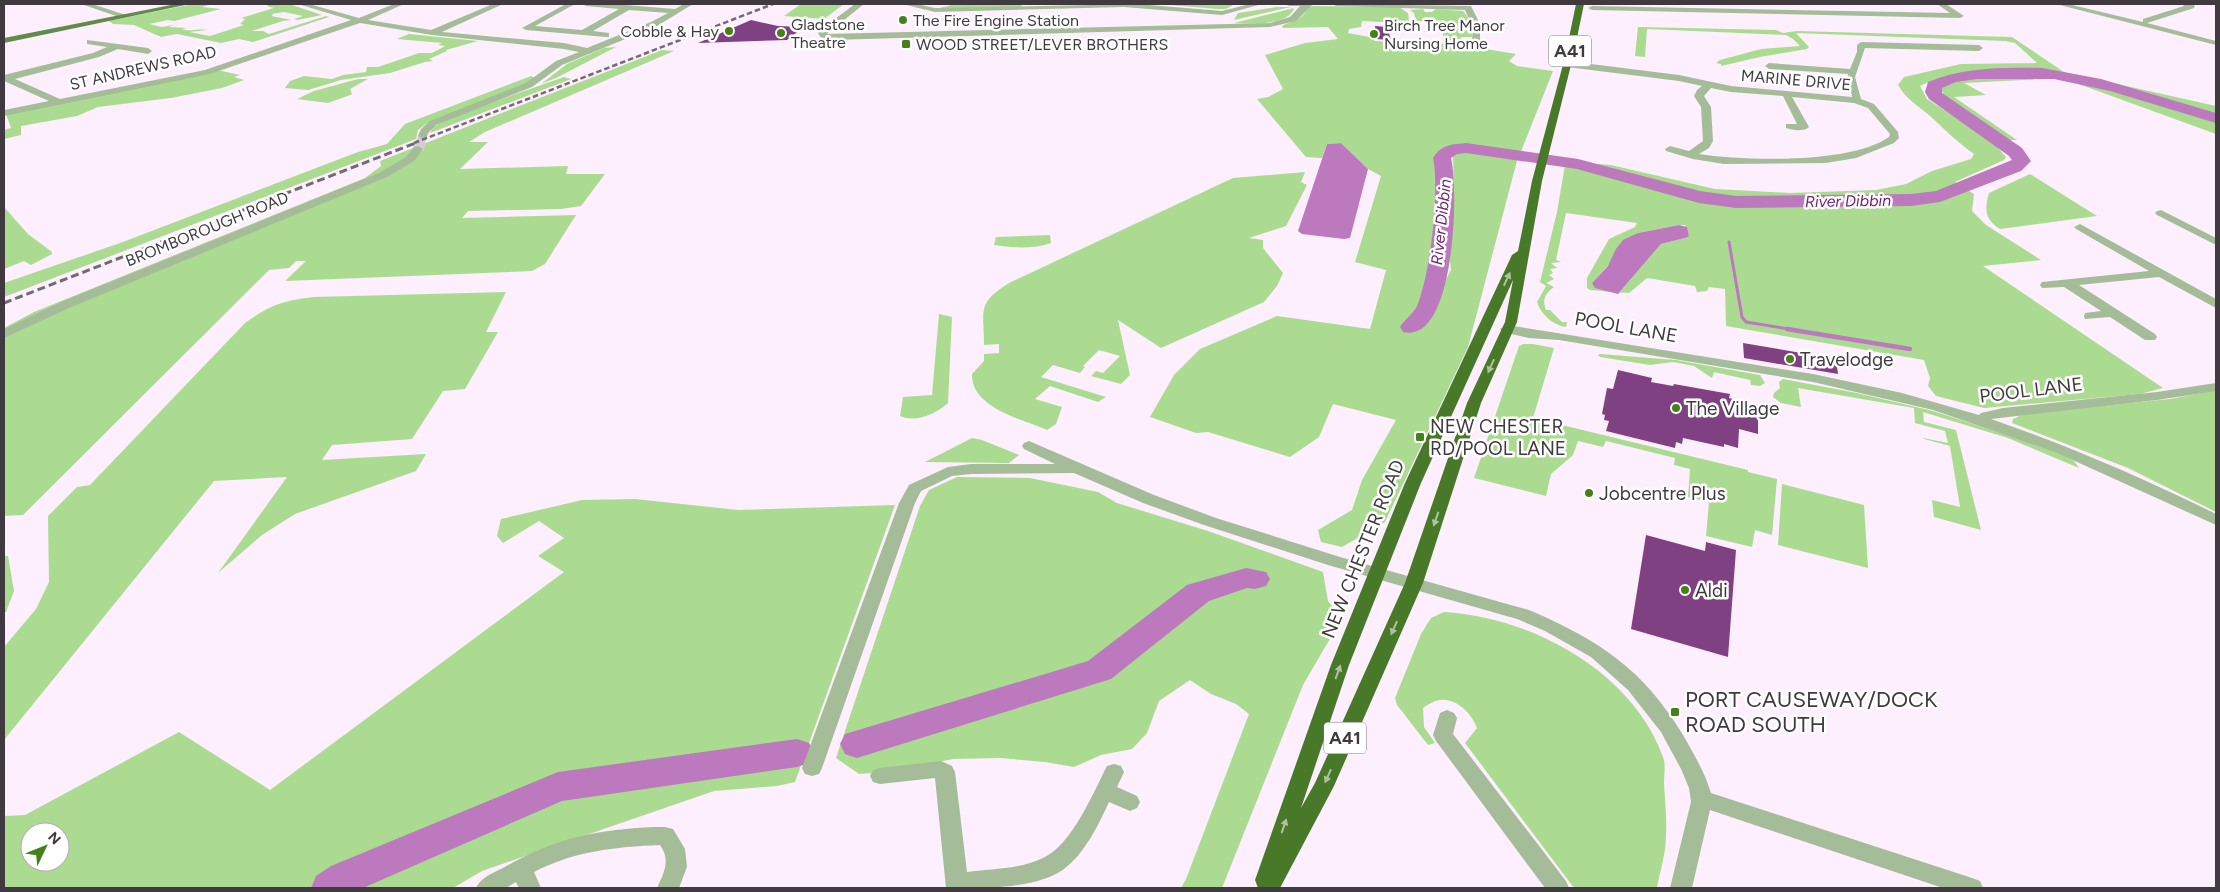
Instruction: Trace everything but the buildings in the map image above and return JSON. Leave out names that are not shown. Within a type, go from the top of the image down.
[{"type":"highway","name":"NEW CHESTER ROAD","points":[[1269,888],[1324,786],[1414,583],[1474,403],[1509,326],[1536,181],[1567,64],[1580,4]]},
{"type":"highway","name":"NEW CHESTER ROAD","points":[[1263,888],[1340,665],[1413,483],[1527,236]]},
{"type":"highway","points":[[1488,322],[1509,326]]},
{"type":"main road","points":[[5,39],[186,4]]},
{"type":"street","points":[[85,4],[125,16]]},
{"type":"street","points":[[302,4],[360,20],[430,34],[564,46],[587,52]]},
{"type":"street","name":"ST ANDREWS ROAD","points":[[4,113],[206,72],[360,20],[400,4]]},
{"type":"street","points":[[430,34],[499,4]]},
{"type":"street","points":[[571,4],[526,28],[606,35]]},
{"type":"street","points":[[586,4],[678,11]]},
{"type":"street","points":[[423,136],[424,131],[433,123],[530,85],[559,63],[654,24],[689,4]]},
{"type":"street","points":[[860,4],[825,30],[822,33],[824,36],[832,38],[1270,25],[1293,20],[1308,4]]},
{"type":"street","points":[[906,4],[935,10],[1024,15],[1124,5],[1222,13],[1258,4]]},
{"type":"street","points":[[1289,4],[1308,4]]},
{"type":"street","points":[[1336,4],[1470,6],[1475,18],[1478,33],[1477,41]]},
{"type":"street","points":[[1757,4],[1764,13]]},
{"type":"street","points":[[1592,8],[1960,16],[1941,4]]},
{"type":"street","points":[[2068,4],[2216,43]]},
{"type":"street","points":[[2146,22],[2192,6],[2186,4]]},
{"type":"street","points":[[584,33],[628,7]]},
{"type":"street","points":[[2146,11],[2163,15]]},
{"type":"street","points":[[1222,13],[1226,24]]},
{"type":"street","points":[[1020,32],[1024,15]]},
{"type":"street","points":[[90,42],[98,38]]},
{"type":"street","points":[[79,43],[90,42],[147,52],[158,49]]},
{"type":"street","points":[[1857,100],[1851,77],[1861,52],[1861,45],[1979,48]]},
{"type":"street","points":[[5,78],[96,55],[115,47]]},
{"type":"street","name":"MARINE DRIVE","points":[[1567,64],[1679,78],[1731,89],[1857,100],[1871,106],[1894,131],[1894,138],[1841,159],[1731,162],[1690,155],[1670,148]]},
{"type":"street","points":[[1769,66],[1852,72]]},
{"type":"street","points":[[5,78],[59,102]]},
{"type":"street","points":[[1690,155],[1705,146],[1708,141],[1706,107],[1698,96],[1709,85]]},
{"type":"street","points":[[1786,94],[1804,127],[1789,126]]},
{"type":"street","name":"BROMBOROUGH ROAD","points":[[4,334],[64,305],[384,175],[410,159],[418,150]]},
{"type":"street","points":[[2161,213],[2213,238]]},
{"type":"street","points":[[2065,228],[2096,226]]},
{"type":"street","points":[[2080,227],[2216,304]]},
{"type":"street","points":[[2046,285],[2163,274]]},
{"type":"street","points":[[2068,284],[2150,336]]},
{"type":"street","points":[[2090,316],[2112,313]]},
{"type":"street","name":"POOL LANE","points":[[1509,326],[1529,334],[1559,336],[1817,379],[1894,395],[1983,420],[1986,416],[2003,412],[2157,396],[2216,386]]},
{"type":"street","points":[[1983,420],[2088,460],[2154,488],[2216,520]]},
{"type":"street","points":[[1029,446],[1077,470],[1140,497],[1229,529],[1523,614],[1559,628],[1584,642],[1635,683],[1665,720],[1691,768],[1702,799],[1680,888]]},
{"type":"street","points":[[812,768],[904,512],[915,488],[948,472],[971,469],[1077,470]]},
{"type":"street","points":[[1447,718],[1443,735],[1558,888]]},
{"type":"street","points":[[880,776],[940,769],[945,772],[957,886],[1037,870],[1054,864],[1066,853],[1085,827],[1114,772]]},
{"type":"street","points":[[1105,791],[1130,802]]},
{"type":"street","points":[[1702,799],[1972,888]]},
{"type":"street","points":[[487,888],[526,879],[554,853],[579,844],[619,838],[665,836],[674,847],[678,864],[668,888]]},
{"type":"green space","points":[[193,4],[212,4],[202,7],[221,9],[174,21],[168,20],[149,24],[162,27],[174,25],[169,27],[187,28],[182,29],[188,30],[208,30],[189,32],[210,36],[244,25],[240,24],[245,19],[241,18],[274,8],[267,6],[269,4],[289,4],[322,15],[297,20],[294,19],[303,16],[284,12],[272,14],[271,16],[292,20],[252,31],[263,31],[269,34],[326,16],[329,17],[253,42],[239,39],[221,43],[177,34],[161,37],[134,25],[113,24],[109,21]]},
{"type":"green space","points":[[801,4],[844,4],[824,19],[784,16]]},
{"type":"green space","points":[[955,4],[1024,4],[1020,7],[936,9]]},
{"type":"green space","points":[[1158,4],[1235,4],[1226,9],[1217,9]]},
{"type":"green space","points":[[1312,6],[1399,7],[1408,13],[1409,21],[1403,23],[1362,21],[1361,27],[1349,29],[1348,33],[1374,38],[1374,41],[1446,44],[1439,22],[1416,21],[1414,13],[1410,10],[1423,9],[1425,12],[1432,12],[1436,9],[1463,11],[1470,22],[1472,37],[1461,37],[1462,40],[1459,40],[1460,44],[1485,45],[1486,49],[1516,54],[1509,61],[1517,66],[1553,71],[1520,154],[1467,146],[1440,151],[1436,158],[1441,167],[1438,202],[1434,203],[1434,246],[1422,303],[1406,325],[1429,320],[1437,296],[1451,270],[1448,242],[1454,195],[1453,154],[1464,151],[1518,157],[1468,347],[1385,522],[1342,547],[1321,542],[1318,530],[1352,510],[1362,480],[1396,420],[1333,404],[1319,437],[1290,457],[1208,432],[1196,433],[1150,417],[1174,375],[1200,349],[1277,316],[1370,329],[1386,270],[1355,262],[1381,176],[1368,169],[1341,143],[1327,144],[1322,158],[1306,157],[1257,99],[1268,97],[1283,89],[1265,55],[1305,43],[1338,39],[1328,27],[1283,28],[1282,26],[1299,18]]},
{"type":"green space","points":[[1277,7],[1291,7],[1234,20],[1238,13]]},
{"type":"green space","points":[[1294,8],[1291,14],[1277,21],[1268,23],[1234,23]]},
{"type":"green space","points":[[1638,27],[1776,30],[1783,33],[1797,31],[2012,37],[2064,72],[2216,106],[2216,116],[2073,77],[2014,70],[1958,74],[1943,77],[1920,86],[1927,99],[1992,141],[2006,157],[2004,160],[1955,182],[1974,194],[1972,211],[1986,225],[2041,260],[1983,266],[2163,388],[2140,394],[1984,408],[1936,396],[1928,386],[1930,378],[1924,360],[1726,326],[1725,289],[1709,287],[1707,291],[1697,292],[1695,286],[1647,278],[1629,293],[1619,292],[1661,244],[1689,237],[1685,225],[1638,233],[1592,283],[1613,292],[1590,290],[1587,288],[1587,278],[1609,239],[1635,227],[1637,223],[1566,213],[1556,260],[1561,262],[1551,263],[1557,268],[1550,269],[1553,273],[1549,275],[1554,279],[1546,283],[1554,287],[1546,294],[1544,303],[1546,310],[1550,310],[1562,322],[1567,322],[1566,327],[1552,322],[1541,311],[1537,302],[1546,286],[1540,282],[1557,212],[1565,165],[1589,169],[1598,164],[1611,165],[1715,189],[1790,193],[1876,190],[1906,184],[1932,171],[1971,159],[1974,154],[1912,102],[1898,85],[1904,77],[1961,64],[2037,63],[2015,43],[2005,41],[1796,33],[1809,47],[1807,49],[1721,66],[1721,64],[1716,63],[1720,60],[1761,49],[1800,46],[1786,35],[1647,29],[1645,57],[1635,56]]},
{"type":"green space","points":[[409,34],[478,41],[446,50],[429,59],[433,61],[390,73],[341,80],[308,90],[285,88],[290,81],[304,76],[332,79],[343,75],[366,72],[367,67],[378,67],[419,53],[432,53],[445,46],[438,45],[442,43],[397,39]]},
{"type":"green space","points":[[616,47],[541,84],[567,64],[604,48]]},
{"type":"green space","points":[[662,50],[674,51],[485,132],[469,142],[488,142],[460,169],[568,166],[566,174],[605,174],[581,206],[561,209],[468,211],[462,218],[576,215],[545,264],[532,271],[285,281],[306,261],[296,261],[289,268],[269,270],[23,515],[4,516],[4,328],[34,312],[365,178],[381,166],[380,161]]},
{"type":"green space","points":[[217,70],[240,75],[234,77],[244,80],[222,88],[171,98],[98,107],[77,116],[21,126],[21,135],[4,139],[4,130],[11,128],[6,114]]},
{"type":"green space","points":[[1997,75],[2034,75],[2060,78],[1964,83],[1986,95],[1954,97],[2017,140],[2005,140],[1945,97],[1940,87],[1950,81]]},
{"type":"green space","points":[[531,76],[535,78],[522,86],[426,124],[418,130],[416,139],[4,297],[4,283],[123,242],[358,152],[387,144],[405,124]]},
{"type":"green space","points":[[564,77],[571,79],[430,133],[433,127],[454,116]]},
{"type":"green space","points":[[358,79],[368,79],[350,89],[352,94],[328,103],[297,99],[314,91]]},
{"type":"green space","points":[[2065,79],[2111,89],[2216,120],[2216,134]]},
{"type":"green space","points":[[1305,172],[1301,182],[1307,185],[1286,226],[1249,238],[1263,240],[1263,248],[1283,273],[1277,286],[1264,302],[1161,348],[1118,320],[1130,375],[1121,384],[1091,376],[1096,371],[1103,373],[1120,356],[1099,350],[1083,366],[1085,367],[1080,373],[1053,365],[1041,377],[1106,397],[1098,402],[1050,386],[1035,399],[1062,407],[1056,424],[1047,430],[1000,411],[980,396],[974,386],[972,374],[984,361],[984,354],[999,353],[999,344],[984,345],[984,308],[992,296],[1000,289],[1011,282],[1233,178]]},
{"type":"green space","points":[[2030,174],[2097,216],[2000,229],[1991,222],[1987,214],[1986,204],[1989,193]]},
{"type":"green space","points":[[4,207],[28,234],[52,252],[52,254],[31,265],[24,261],[4,269]]},
{"type":"green space","points":[[1050,235],[1051,243],[1045,245],[1016,247],[994,245],[996,237]]},
{"type":"green space","points":[[506,292],[486,332],[498,332],[465,389],[443,391],[412,439],[332,445],[322,460],[426,454],[416,471],[295,514],[262,535],[218,573],[287,477],[214,481],[4,740],[4,647],[36,609],[49,582],[48,516],[77,487],[90,485],[245,323],[277,305],[313,297]]},
{"type":"green space","points":[[939,314],[952,317],[948,403],[938,411],[919,418],[900,416],[903,397],[932,395]]},
{"type":"green space","points":[[1523,344],[1554,348],[1533,418],[1748,470],[1748,472],[1777,479],[1772,535],[1755,530],[1752,547],[1706,536],[1709,502],[1688,497],[1690,469],[1674,465],[1675,458],[1606,441],[1603,447],[1578,441],[1573,455],[1551,474],[1546,496],[1474,478],[1519,346]]},
{"type":"green space","points":[[1598,355],[1676,360],[1760,375],[1765,383],[1760,386],[1751,385],[1750,380],[1714,372],[1712,378],[1694,366],[1673,362],[1650,365],[1600,357]]},
{"type":"green space","points":[[1783,379],[1857,393],[1933,411],[2056,451],[2074,461],[2079,468],[2008,438],[1923,412],[1924,422],[1956,430],[1981,530],[1934,517],[1932,500],[1960,507],[1950,446],[1923,438],[1948,443],[1945,431],[1915,423],[1914,408],[1798,388],[1801,407],[1781,403],[1773,397],[1774,393],[1780,388],[1779,382]]},
{"type":"green space","points":[[2216,390],[2216,512],[2128,468],[2012,423],[2013,419],[2023,414],[2170,399]]},
{"type":"green space","points":[[972,438],[982,440],[1019,455],[1009,463],[925,462]]},
{"type":"green space","points":[[957,477],[1030,478],[1098,492],[1117,503],[1208,531],[1323,572],[1328,601],[1342,618],[1303,685],[1222,888],[1181,888],[1249,714],[1236,704],[1211,694],[1190,680],[1159,701],[1147,733],[1132,749],[1101,755],[1074,767],[1000,758],[953,759],[893,771],[859,774],[836,758],[920,506],[929,490]]},
{"type":"green space","points":[[1782,484],[1864,505],[1868,568],[1778,545]]},
{"type":"green space","points":[[635,499],[738,510],[895,505],[795,782],[777,786],[714,791],[482,871],[453,888],[4,888],[4,816],[25,815],[179,732],[270,790],[564,572],[538,556],[564,538],[539,521],[503,543],[497,536],[501,519],[582,500]]},
{"type":"green space","points":[[4,556],[8,556],[14,591],[6,612],[4,612]]},
{"type":"green space","points":[[1444,612],[1477,616],[1511,625],[1543,637],[1574,654],[1603,675],[1628,699],[1648,726],[1664,763],[1666,842],[1657,888],[1574,888],[1465,743],[1477,728],[1465,710],[1456,703],[1445,700],[1430,703],[1423,708],[1424,727],[1435,743],[1428,745],[1397,705],[1395,698],[1421,634],[1431,618]]},
{"type":"shaded area","points":[[1341,143],[1368,169],[1350,238],[1302,234],[1298,231],[1327,144]]},
{"type":"shaded area","points":[[1679,225],[1687,227],[1689,237],[1661,244],[1618,294],[1595,288],[1592,283],[1608,266],[1616,249],[1623,240],[1638,233]]},
{"type":"waterway","name":"River Dibbin","points":[[1411,327],[1427,309],[1432,293],[1444,208],[1445,170],[1442,158],[1445,153],[1454,149],[1466,148],[1578,164],[1699,197],[1736,202],[1911,200],[1940,196],[1987,176],[2015,167],[2022,161],[2016,152],[1935,96],[1933,92],[1934,85],[1951,79],[1986,73],[2054,74],[2095,82],[2216,118]]},
{"type":"waterway","points":[[1729,242],[1742,317],[1746,322],[1795,330]]},
{"type":"waterway","points":[[1787,329],[1910,349]]},
{"type":"waterway","points":[[857,744],[1099,670],[1198,593],[1246,578],[1255,579]]},
{"type":"waterway","points":[[330,888],[345,878],[558,787],[797,753]]},
{"type":"tunnel","points":[[420,143],[423,136]]},
{"type":"tunnel","points":[[418,149],[421,142]]},
{"type":"railway","points":[[414,143],[773,4]]},
{"type":"railway","points":[[4,303],[418,142]]},
{"type":"place","name":"The Fire Engine Station","points":[[903,20]]},
{"type":"place","name":"Cobble & Hay","points":[[729,31]]},
{"type":"place","name":"Gladstone Theatre","points":[[781,33]]},
{"type":"place","name":"Birch Tree Manor Nursing Home","points":[[1374,34]]},
{"type":"place","name":"WOOD STREET/LEVER BROTHERS","points":[[906,44]]},
{"type":"place","name":"Travelodge","points":[[1790,359]]},
{"type":"place","name":"The Village","points":[[1676,408]]},
{"type":"place","name":"NEW CHESTER RD/POOL LANE","points":[[1420,437]]},
{"type":"place","name":"Jobcentre Plus","points":[[1589,493]]},
{"type":"place","name":"Aldi","points":[[1685,590]]},
{"type":"place","name":"PORT CAUSEWAY/DOCK ROAD SOUTH","points":[[1675,712]]}]
